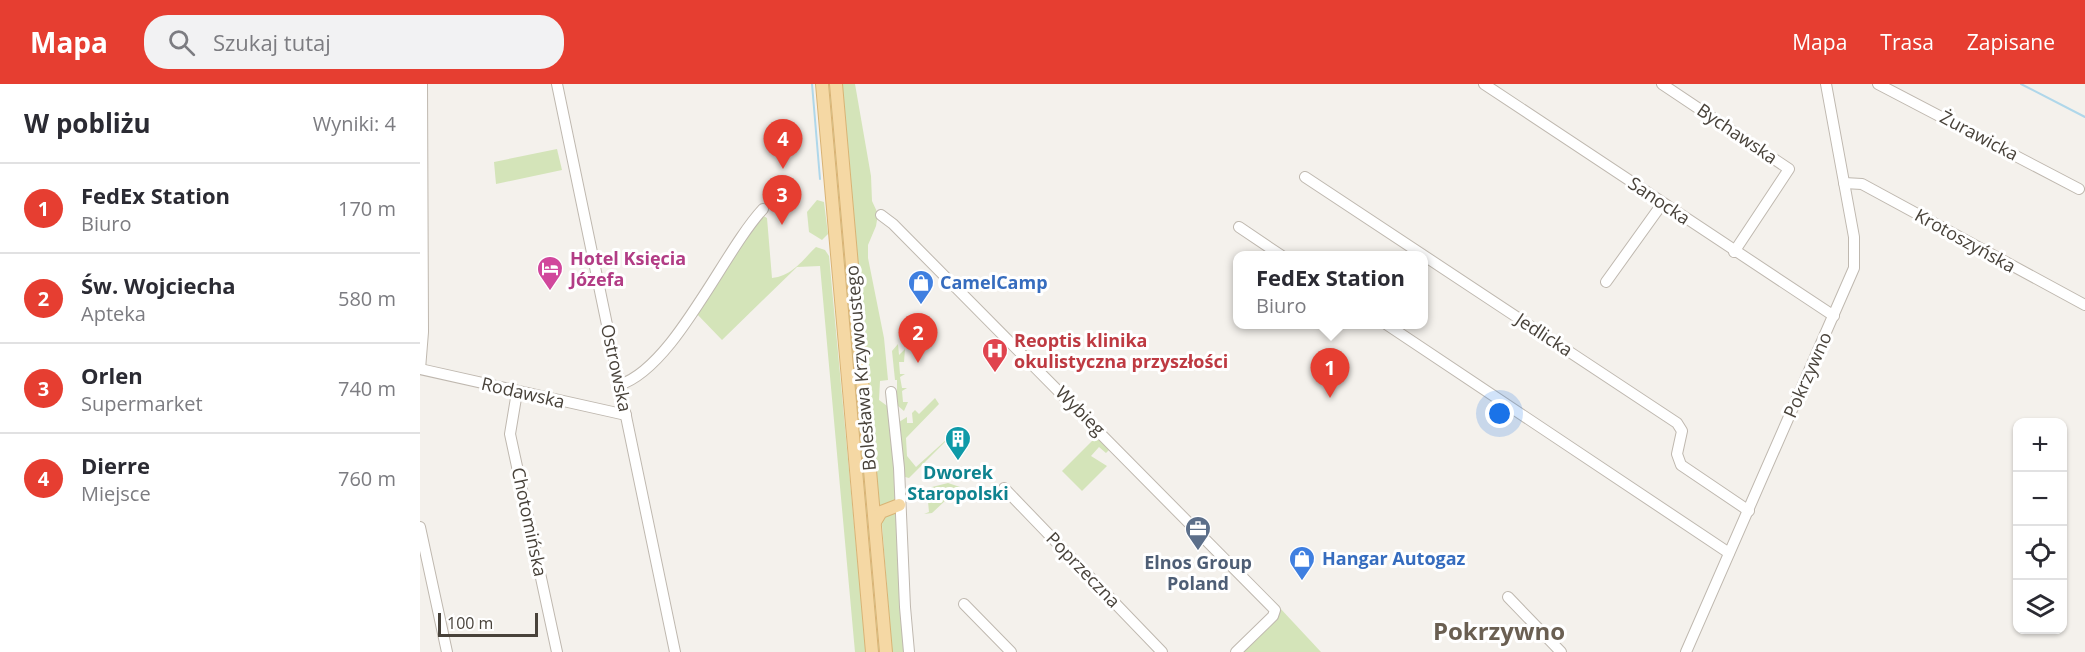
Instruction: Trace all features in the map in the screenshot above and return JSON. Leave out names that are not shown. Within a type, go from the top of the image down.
[{"type":"main road","name":"Bolesława Krzywoustego","points":[[822,84],[872,652]]},
{"type":"main road","name":"Bolesława Krzywoustego","points":[[836,84],[886,652]]},
{"type":"main road","points":[[875,522],[881,512],[899,505]]},
{"type":"street","points":[[420,369],[423,332],[422,84]]},
{"type":"street","name":"Ostrowska","points":[[557,84],[675,652]]},
{"type":"street","name":"Sanocka","points":[[1484,84],[1734,252],[1834,316]]},
{"type":"street","name":"Bychawska","points":[[1662,84],[1789,169],[1734,252]]},
{"type":"street","name":"Pokrzywno","points":[[1686,652],[1834,316],[1855,261],[1854,237],[1826,84]]},
{"type":"street","name":"Żurawicka","points":[[1878,84],[2079,189]]},
{"type":"street","name":"Jedlicka","points":[[1305,177],[1417,251]]},
{"type":"street","name":"Krotoszyńska","points":[[1844,183],[1862,184],[2085,305]]},
{"type":"street","points":[[1606,282],[1662,204]]},
{"type":"street","points":[[619,385],[634,379],[665,350],[763,209]]},
{"type":"street","name":"Wybieg","points":[[881,215],[893,224],[1275,610],[1273,616],[1236,652]]},
{"type":"street","points":[[1239,227],[1276,251]]},
{"type":"street","name":"Jedlicka","points":[[1428,258],[1677,423],[1682,431],[1677,454],[1681,465],[1749,511]]},
{"type":"street","points":[[1393,329],[1729,553]]},
{"type":"street","name":"Rodawska","points":[[420,369],[626,415]]},
{"type":"street","name":"Chotomińska","points":[[517,392],[510,434],[557,652]]},
{"type":"street","name":"Bolesława Krzywoustego","points":[[891,392],[900,468],[899,505],[909,652]]},
{"type":"street","name":"Poprzeczna","points":[[1004,488],[1162,652]]},
{"type":"street","points":[[420,527],[447,652]]},
{"type":"street","points":[[1508,597],[1561,652]]},
{"type":"street","points":[[964,604],[1011,652]]},
{"type":"green space","points":[[826,84],[832,84],[882,652],[876,652]]},
{"type":"green space","points":[[842,84],[855,84],[871,176],[872,201],[878,214],[868,245],[868,258],[884,338],[888,380],[880,381],[879,400],[890,408],[896,499],[879,511]]},
{"type":"green space","points":[[557,149],[562,170],[496,184],[494,162]]},
{"type":"green space","points":[[817,200],[824,202],[828,234],[822,240],[809,232],[807,212]]},
{"type":"green space","points":[[762,215],[767,218],[772,278],[792,270],[816,247],[825,250],[829,256],[866,652],[855,652],[820,266],[797,267],[722,340],[695,312]]},
{"type":"green space","points":[[898,344],[899,355],[905,349],[904,362],[899,362],[900,374],[905,374],[900,377],[902,388],[907,388],[902,391],[903,402],[908,402],[904,411],[897,405],[897,380],[895,380],[892,351]]},
{"type":"green space","points":[[935,398],[939,404],[906,438],[907,456],[916,467],[956,431],[909,478],[905,477],[899,422],[907,417],[907,423],[913,423],[912,413],[915,410],[919,414]]},
{"type":"green space","points":[[1097,436],[1110,449],[1106,453],[1099,447],[1091,456],[1107,466],[1082,491],[1062,471]]},
{"type":"green space","points":[[948,483],[960,487],[932,513],[924,514],[929,512],[927,491],[924,489]]},
{"type":"green space","points":[[896,513],[906,652],[892,652],[882,525],[883,516]]},
{"type":"green space","points":[[1279,607],[1321,652],[1239,652]]},
{"type":"waterway","points":[[812,84],[820,179]]},
{"type":"waterway","points":[[2021,84],[2085,117]]},
{"type":"place","name":"Dierre","points":[[783,169]]},
{"type":"place","name":"Orlen","points":[[782,225]]},
{"type":"place","name":"Hotel Księcia Józefa","points":[[550,292]]},
{"type":"place","name":"CamelCamp","points":[[921,306]]},
{"type":"place","name":"Św. Wojciecha","points":[[918,363]]},
{"type":"place","name":"Reoptis klinika okulistyczna przyszłości","points":[[995,374]]},
{"type":"place","name":"FedEx Station","points":[[1330,398]]},
{"type":"place","name":"Dworek Staropolski","points":[[958,462]]},
{"type":"place","name":"Elnos Group Poland","points":[[1198,552]]},
{"type":"place","name":"Hangar Autogaz","points":[[1302,582]]},
{"type":"district","name":"Pokrzywno","points":[[1499,632]]}]
